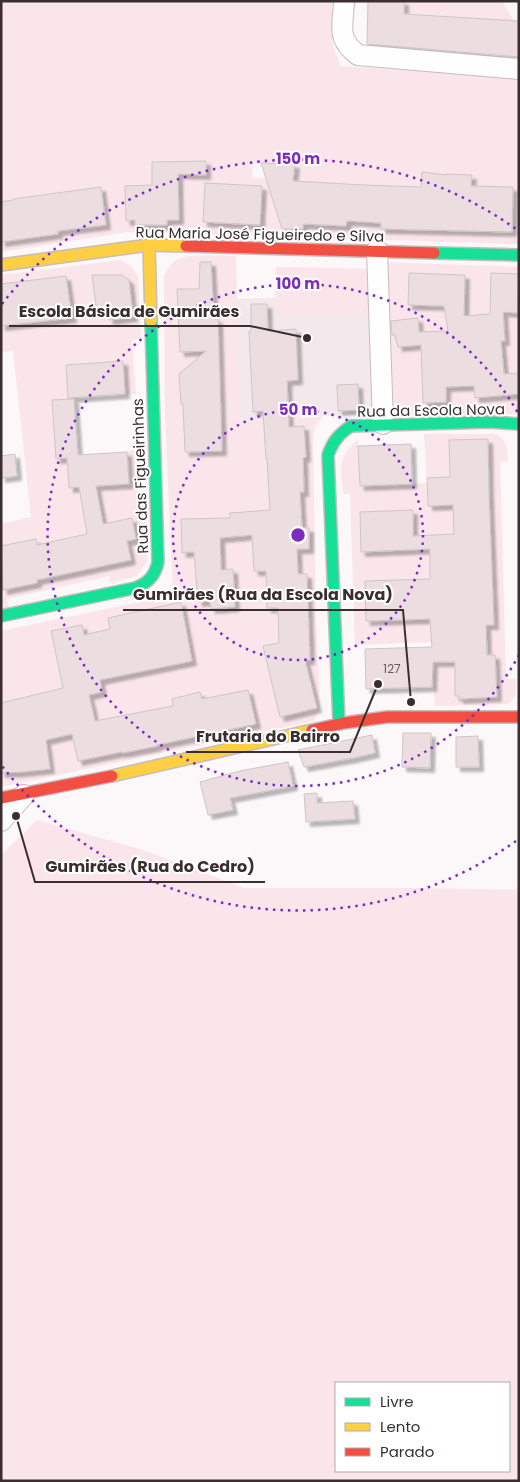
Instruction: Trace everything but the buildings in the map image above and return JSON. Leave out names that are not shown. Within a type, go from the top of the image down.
[{"type":"street","points":[[344,1],[342,39],[348,48],[358,56],[519,69]]},
{"type":"street","name":"Rua Maria José Figueiredo e Silva","points":[[1,265],[149,245],[519,255]]},
{"type":"street","name":"Rua das Figueirinhas","points":[[1,616],[135,588],[153,579],[156,572],[158,562],[149,245]]},
{"type":"street","points":[[377,250],[383,424]]},
{"type":"street","name":"Rua da Escola Nova","points":[[340,724],[328,455],[332,441],[351,426],[490,422],[519,424]]},
{"type":"street","points":[[1,798],[24,795],[340,724],[388,717],[519,716]]},
{"type":"street","points":[[1,820],[24,795]]},
{"type":"shaded area","points":[[1,1],[332,1],[333,47],[341,66],[495,76],[519,74],[519,244],[127,232],[1,252]],"holes":[[[173,161],[174,174],[152,174],[152,162]],[[197,161],[206,161],[206,174],[197,174]],[[253,163],[295,165],[293,181],[271,181],[271,179],[252,178]],[[422,173],[428,209],[418,208]],[[446,174],[472,175],[445,189]]]},
{"type":"shaded area","points":[[404,1],[502,1],[514,21],[404,14]]},
{"type":"shaded area","points":[[189,256],[236,256],[240,421],[323,417],[316,427],[313,439],[316,618],[320,708],[314,721],[1,787],[1,631],[173,595],[165,412],[164,276],[172,263]]},
{"type":"shaded area","points":[[120,260],[130,266],[138,276],[141,339],[132,340],[136,394],[75,397],[78,455],[127,452],[136,449],[137,495],[146,496],[147,561],[137,576],[110,583],[109,576],[7,599],[8,608],[1,609],[1,524],[31,517],[13,351],[1,352],[1,275]]},
{"type":"shaded area","points":[[382,262],[519,267],[519,414],[390,415]]},
{"type":"shaded area","points":[[276,267],[374,269],[378,413],[240,421],[236,299],[275,298]]},
{"type":"shaded area","points":[[276,267],[374,269],[375,317],[275,315]]},
{"type":"shaded area","points":[[424,434],[496,434],[503,439],[506,445],[508,461],[500,462],[506,679],[515,679],[516,687],[515,696],[508,704],[435,706],[431,642],[355,645],[350,493],[344,494],[341,477],[343,458],[358,439],[360,486],[427,483]]},
{"type":"shaded area","points":[[37,820],[143,850],[244,888],[519,890],[519,1481],[1,1481],[1,855]]},
{"type":"traffic: fast","points":[[434,253],[519,255]]},
{"type":"traffic: fast","points":[[1,616],[135,588],[144,584],[153,575],[158,562],[151,321]]},
{"type":"traffic: fast","points":[[339,724],[328,455],[334,442],[351,426],[490,422],[519,424]]},
{"type":"traffic: slow","points":[[1,265],[149,245],[186,246]]},
{"type":"traffic: slow","points":[[149,245],[151,321]]},
{"type":"traffic: slow","points":[[112,776],[312,730]]},
{"type":"traffic: jam","points":[[186,246],[434,253]]},
{"type":"traffic: jam","points":[[312,730],[387,717],[519,717]]},
{"type":"traffic: jam","points":[[1,798],[112,776]]},
{"type":"place","name":"Escola Básica de Gumirães","points":[[307,338]]},
{"type":"place","name":"Frutaria do Bairro","points":[[378,684]]},
{"type":"place","name":"Gumirães (Rua da Escola Nova)","points":[[411,702]]},
{"type":"place","name":"Gumirães (Rua do Cedro)","points":[[16,816]]}]
